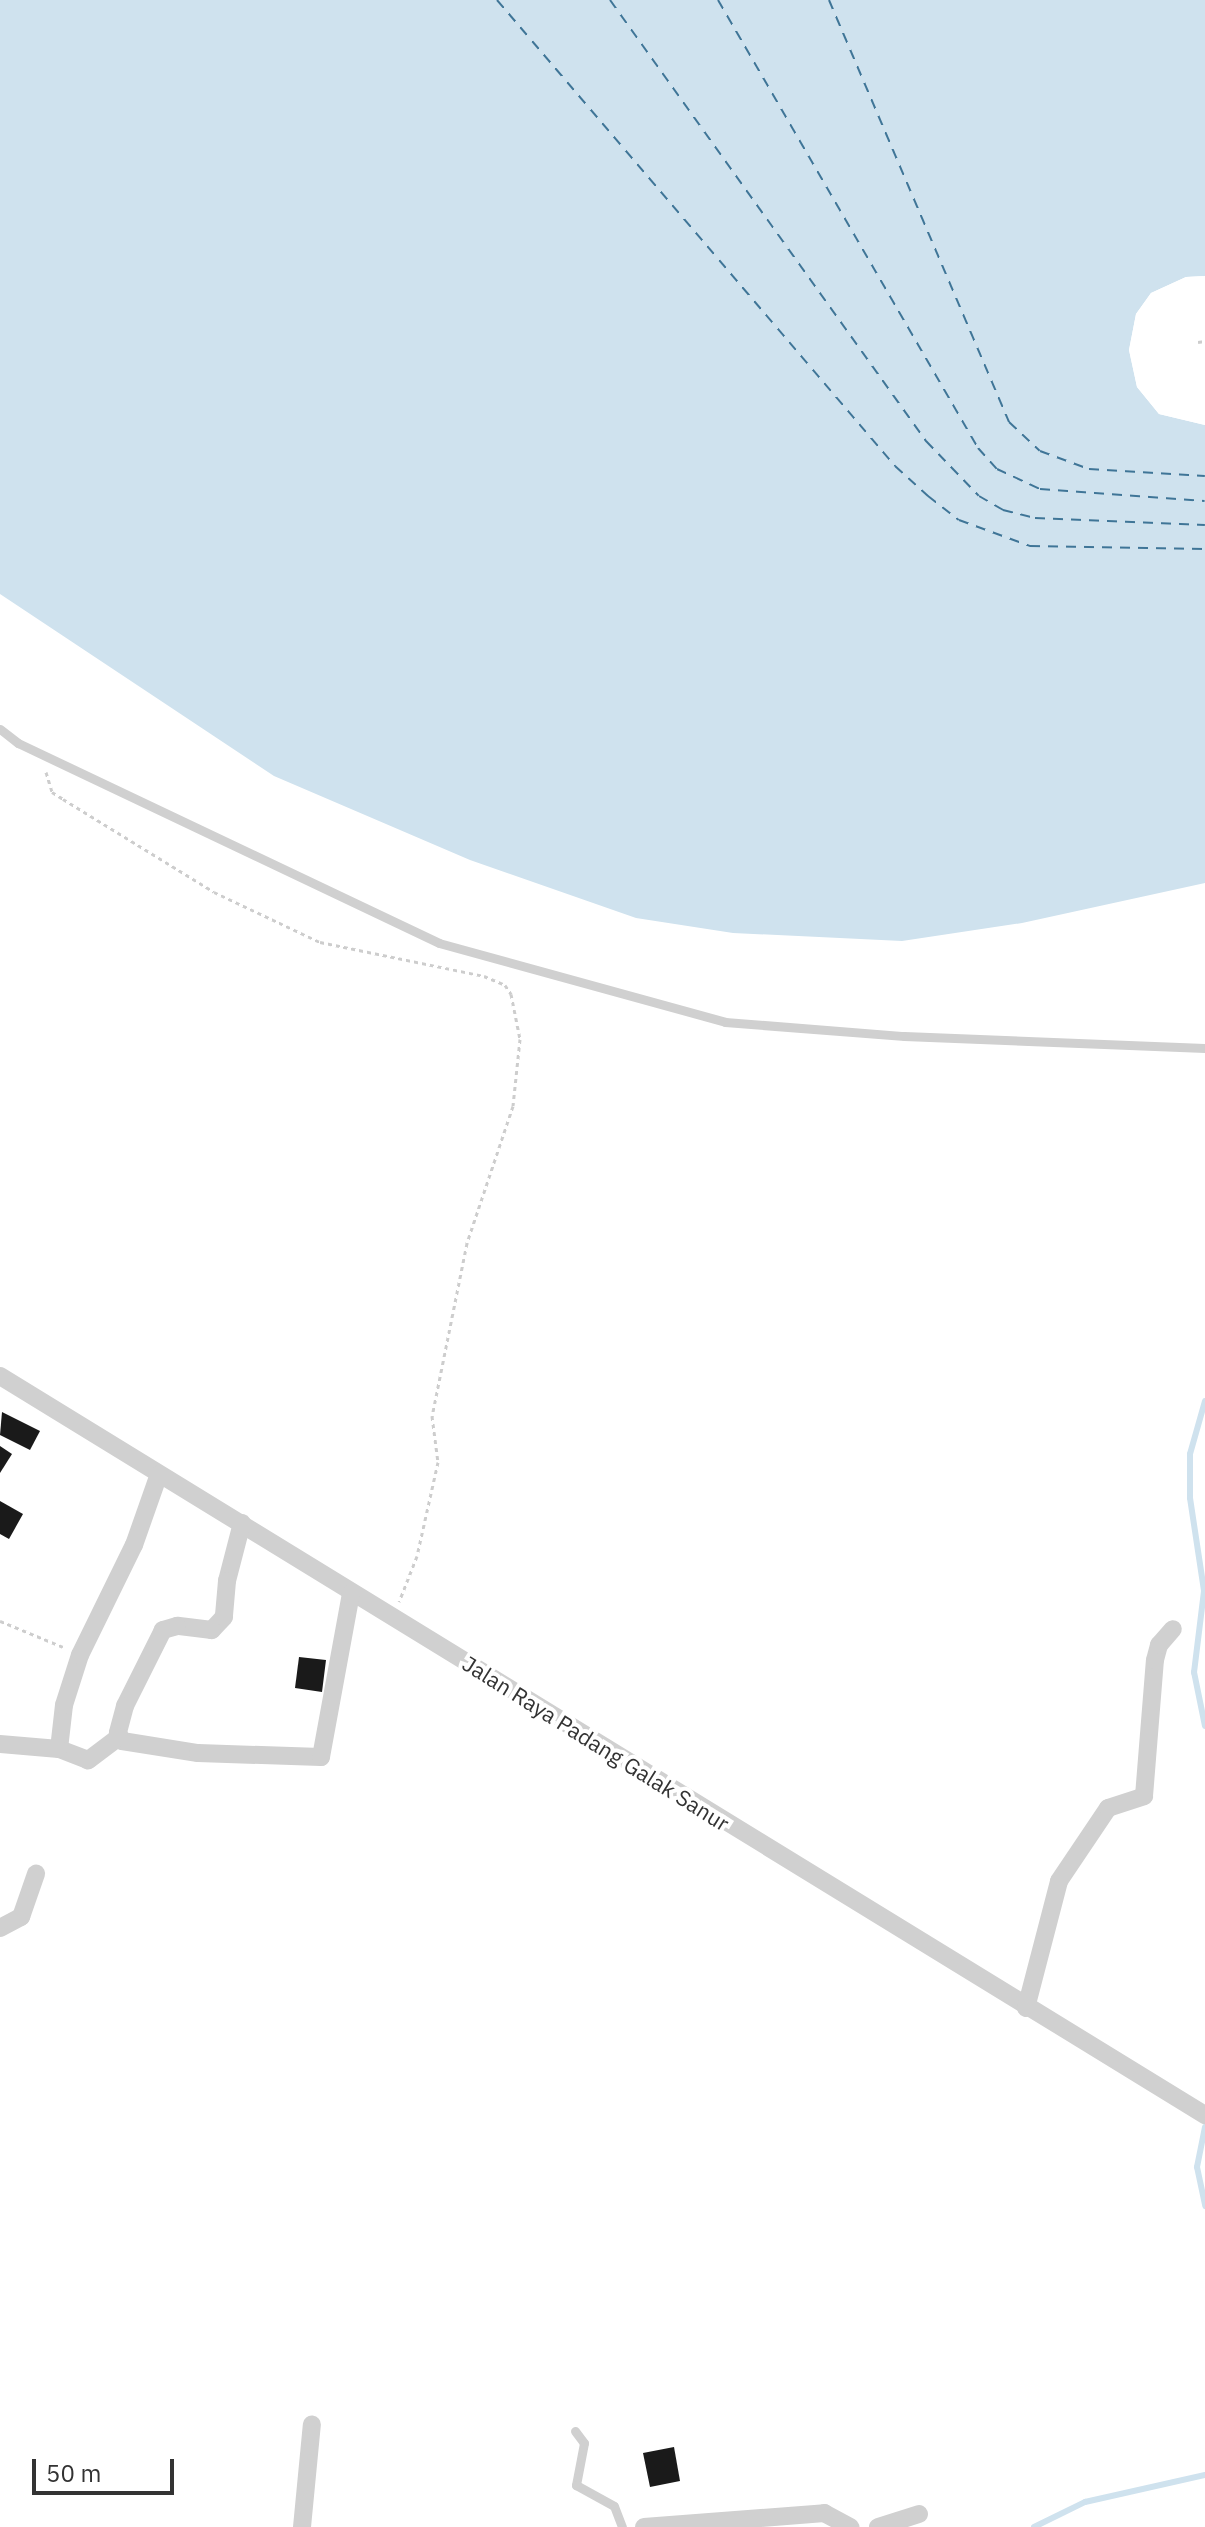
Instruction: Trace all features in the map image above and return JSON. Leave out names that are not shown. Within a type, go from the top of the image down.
[{"type":"street","name":"Jalan Raya Padang Galak Sanur","points":[[0,1376],[1199,2112]]},
{"type":"street","points":[[59,1749],[64,1705],[80,1655],[134,1545],[159,1474]]},
{"type":"street","points":[[0,1744],[59,1749],[88,1760],[119,1737],[125,1706],[163,1630],[177,1626],[212,1630],[224,1617],[227,1581],[242,1523]]},
{"type":"street","points":[[119,1737],[134,1745],[198,1753],[296,1759],[324,1755],[337,1653],[351,1593]]},
{"type":"street","points":[[1026,2008],[1059,1881],[1108,1808],[1144,1796],[1155,1660],[1159,1645],[1173,1629]]},
{"type":"street","points":[[0,1928],[21,1917],[36,1874]]},
{"type":"street","points":[[302,2527],[312,2424]]},
{"type":"street","points":[[644,2527],[824,2513],[850,2527]]},
{"type":"street","points":[[878,2527],[919,2514]]},
{"type":"lane","points":[[0,729],[18,743],[439,943],[725,1022],[904,1036],[1205,1048]]},
{"type":"lane","points":[[575,2431],[584,2443],[576,2485],[614,2506],[622,2527]]},
{"type":"path","points":[[1198,342],[1205,341]]},
{"type":"path","points":[[36,751],[52,792],[214,892],[320,942],[484,976],[505,985],[511,994],[520,1039],[513,1106],[467,1243],[432,1416],[438,1462],[417,1556],[393,1618]]},
{"type":"path","points":[[0,1621],[80,1655]]},
{"type":"water","points":[[0,0],[1205,0],[1205,276],[1186,277],[1151,293],[1136,314],[1129,350],[1137,387],[1159,414],[1205,425],[1205,883],[1022,923],[902,941],[733,933],[636,918],[470,860],[274,776],[0,594]]},
{"type":"pier","points":[[1205,276],[1153,296],[1140,315],[1133,350],[1141,385],[1161,410],[1205,421],[1205,425],[1159,414],[1137,387],[1129,350],[1136,314],[1151,293],[1186,277]]},
{"type":"building","points":[[2,1412],[40,1431],[30,1450],[0,1435]]},
{"type":"building","points":[[0,1446],[12,1454],[0,1473]]},
{"type":"building","points":[[0,1501],[23,1514],[9,1539],[0,1534]]},
{"type":"building","points":[[299,1657],[326,1660],[322,1692],[295,1688]]},
{"type":"building","points":[[674,2447],[680,2481],[650,2487],[643,2453]]},
{"type":"waterway","points":[[1205,1401],[1190,1454],[1190,1498],[1204,1591],[1194,1672],[1205,1726]]},
{"type":"waterway","points":[[1205,2127],[1197,2167],[1205,2206]]},
{"type":"waterway","points":[[1034,2527],[1085,2502],[1205,2475]]},
{"type":"ferry route","points":[[497,0],[895,466],[928,496],[959,520],[1030,546],[1205,549]]},
{"type":"ferry route","points":[[610,0],[926,441],[979,496],[1003,510],[1035,518],[1205,525]]},
{"type":"ferry route","points":[[718,0],[978,448],[997,469],[1040,489],[1205,501]]},
{"type":"ferry route","points":[[829,0],[1009,422],[1040,451],[1089,469],[1205,476]]}]
